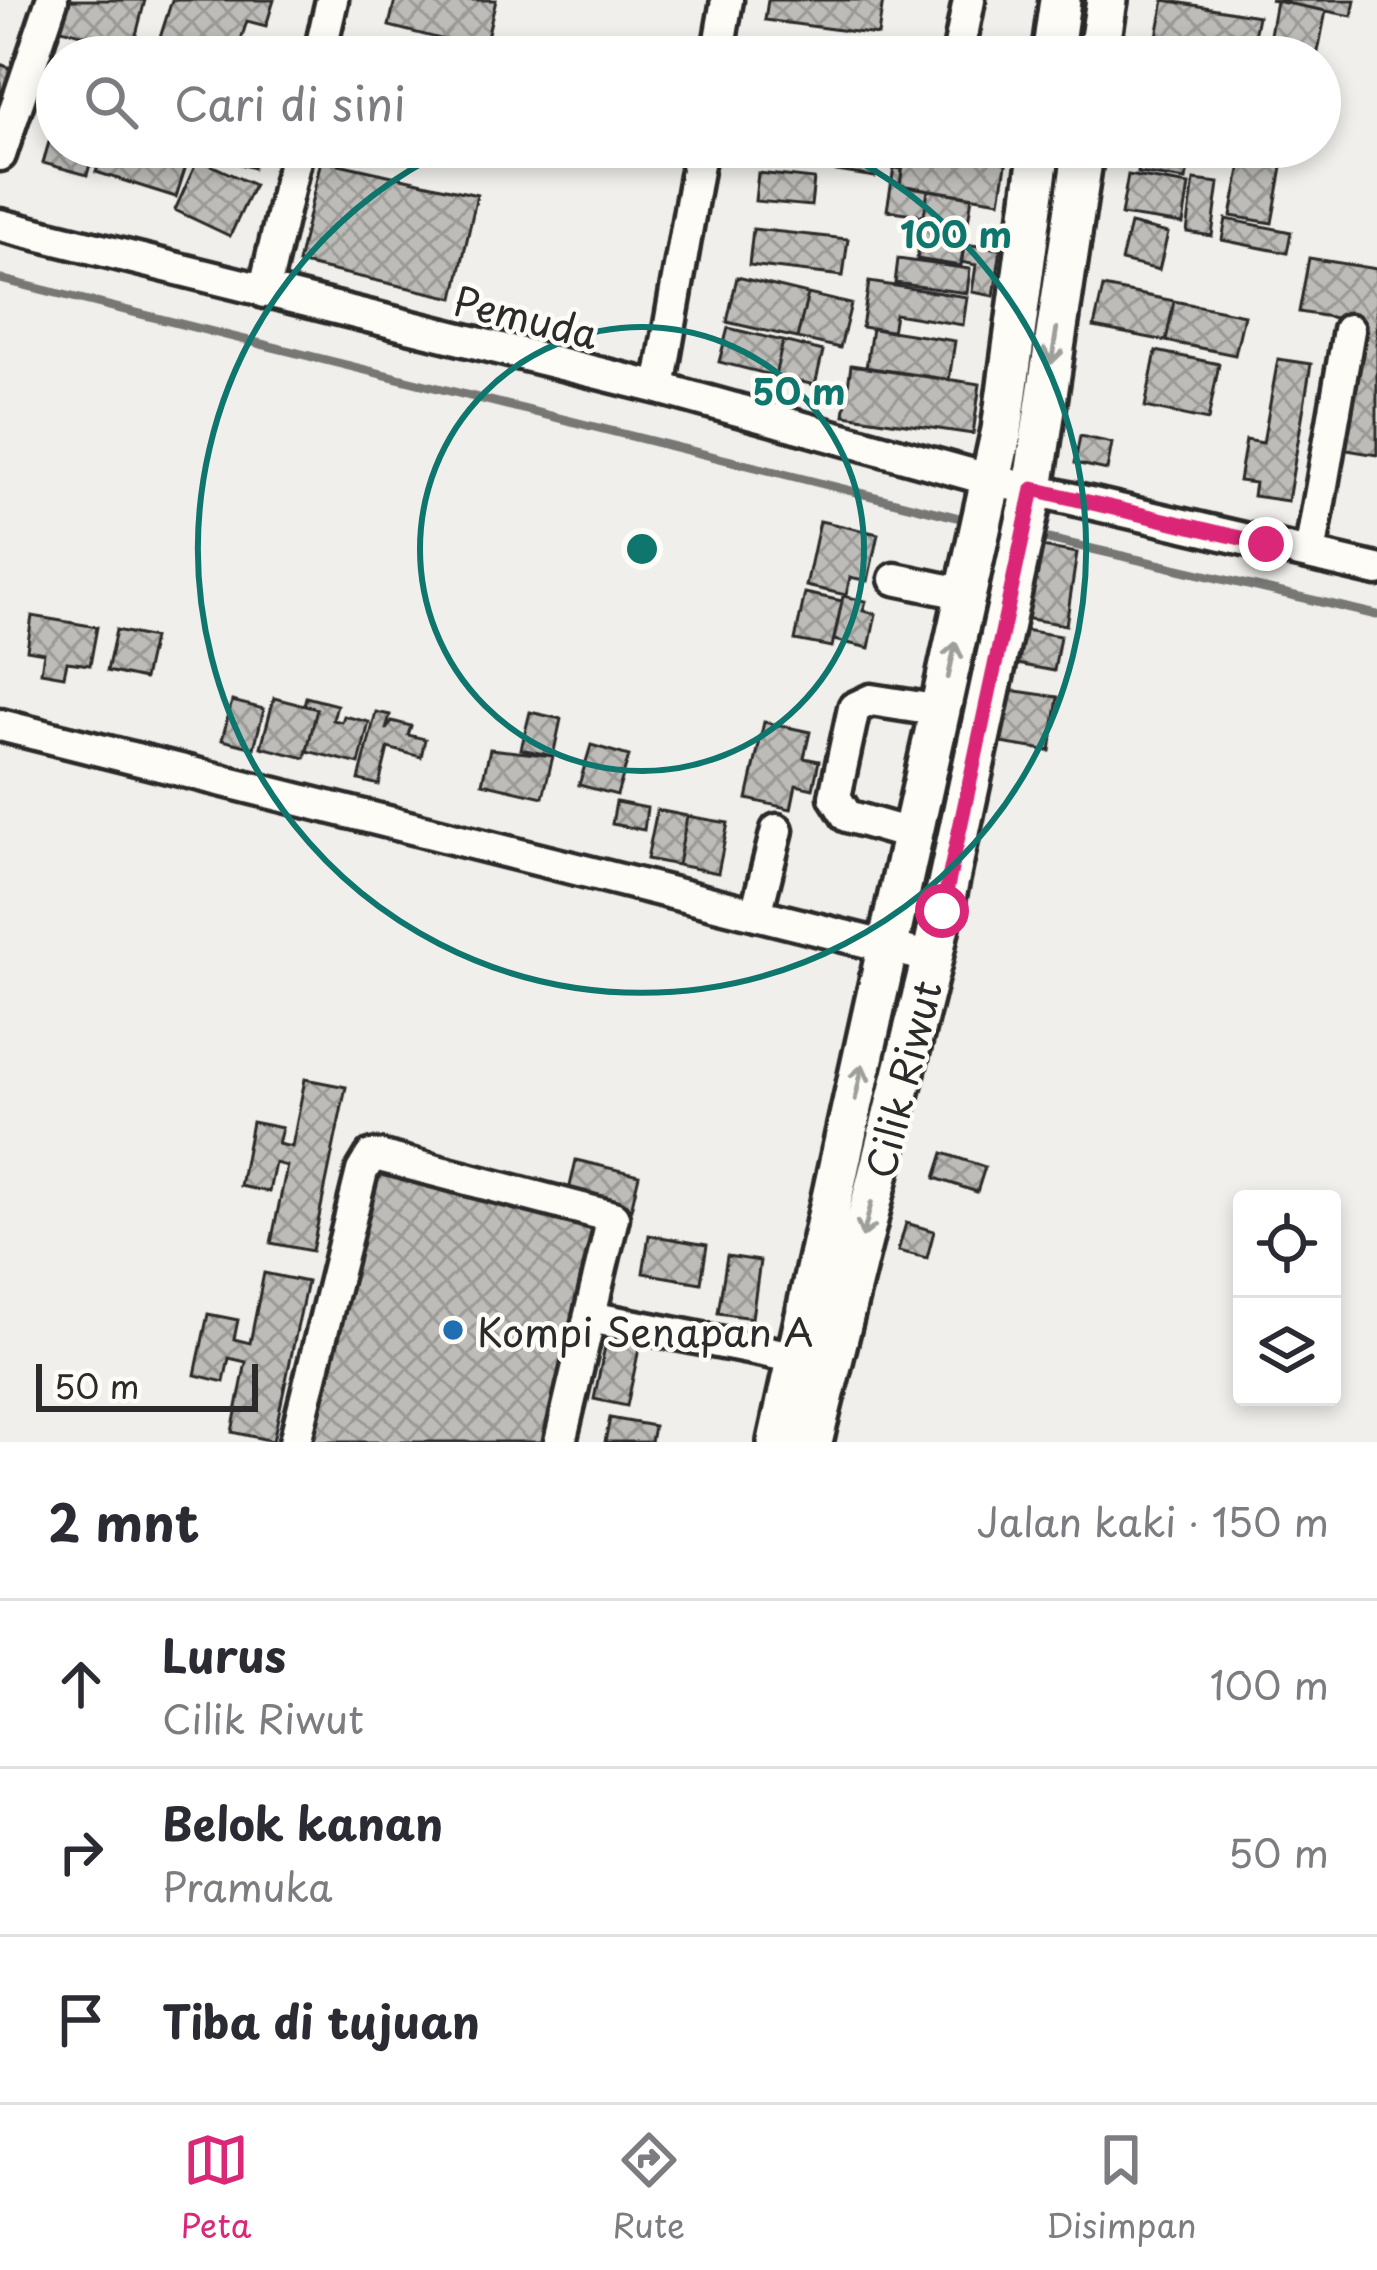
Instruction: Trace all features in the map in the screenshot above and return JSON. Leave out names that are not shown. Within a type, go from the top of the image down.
[{"type":"main road","points":[[1055,36],[1060,0]]},
{"type":"main road","points":[[1101,36],[1107,0]]},
{"type":"main road","name":"Cilik Riwut","points":[[812,1442],[815,1361],[889,947],[992,480],[1037,168]]},
{"type":"main road","name":"Cilik Riwut","points":[[778,1442],[815,1361],[932,958],[1033,489],[1081,168]]},
{"type":"main road","points":[[1021,284],[1063,289]]},
{"type":"street","points":[[40,36],[52,0]]},
{"type":"street","points":[[324,36],[332,0]]},
{"type":"street","points":[[721,36],[727,0]]},
{"type":"street","points":[[962,36],[968,0]]},
{"type":"street","points":[[0,154],[36,47]]},
{"type":"street","points":[[264,292],[293,168]]},
{"type":"street","points":[[658,388],[697,168]]},
{"type":"street","name":"Pemuda","points":[[0,225],[658,388],[992,480],[1377,570]]},
{"type":"street","points":[[1310,554],[1349,330]]},
{"type":"street","points":[[895,579],[966,594]]},
{"type":"street","points":[[914,835],[847,816],[839,807],[835,797],[854,708],[871,700],[941,711]]},
{"type":"street","points":[[0,725],[932,958]]},
{"type":"street","points":[[756,914],[777,830]]},
{"type":"street","points":[[295,1442],[362,1171],[371,1156],[613,1217],[560,1442]]},
{"type":"street","points":[[590,1317],[815,1361]]},
{"type":"building","points":[[59,0],[145,0],[136,36],[89,36],[53,27]]},
{"type":"building","points":[[172,0],[274,0],[266,26],[247,21],[242,36],[161,36]]},
{"type":"building","points":[[395,0],[496,0],[487,36],[429,36],[389,26]]},
{"type":"building","points":[[768,0],[883,0],[878,35],[765,20]]},
{"type":"building","points":[[1164,0],[1258,16],[1254,36],[1157,36]]},
{"type":"building","points":[[1270,0],[1355,0],[1352,16]]},
{"type":"building","points":[[1276,1],[1326,11],[1321,36],[1270,36]]},
{"type":"building","points":[[0,64],[21,72],[0,126]]},
{"type":"building","points":[[61,168],[89,168],[87,175]]},
{"type":"building","points":[[97,168],[185,168],[176,197],[96,172]]},
{"type":"building","points":[[194,168],[217,168],[254,185],[230,236],[175,210]]},
{"type":"building","points":[[319,168],[357,168],[477,195],[454,298],[298,263]]},
{"type":"building","points":[[818,168],[876,168],[875,177]]},
{"type":"building","points":[[894,168],[902,169],[900,185],[928,190],[924,216],[887,210]]},
{"type":"building","points":[[903,168],[1006,168],[1000,201],[900,185]]},
{"type":"building","points":[[1139,168],[1188,168],[1186,180],[1138,173]]},
{"type":"building","points":[[1240,168],[1282,168],[1272,223],[1231,216]]},
{"type":"building","points":[[758,173],[814,179],[811,206],[755,201]]},
{"type":"building","points":[[1128,175],[1189,185],[1183,224],[1121,215]]},
{"type":"building","points":[[1194,180],[1219,183],[1212,236],[1187,232]]},
{"type":"building","points":[[928,190],[972,197],[961,266],[917,259]]},
{"type":"building","points":[[1226,219],[1291,232],[1287,253],[1222,240]]},
{"type":"building","points":[[1130,224],[1168,233],[1159,270],[1121,261]]},
{"type":"building","points":[[753,229],[848,239],[843,276],[749,265]]},
{"type":"building","points":[[964,244],[1001,249],[994,296],[972,292],[976,265],[961,262]]},
{"type":"building","points":[[1309,258],[1377,269],[1377,455],[1341,449],[1361,322],[1299,312]]},
{"type":"building","points":[[898,259],[970,269],[967,293],[895,283]]},
{"type":"building","points":[[737,277],[808,294],[797,338],[727,322]]},
{"type":"building","points":[[869,282],[967,297],[963,325],[895,314],[892,332],[862,327]]},
{"type":"building","points":[[1103,287],[1174,301],[1166,341],[1094,327]]},
{"type":"building","points":[[808,294],[851,304],[840,348],[797,338]]},
{"type":"building","points":[[1174,301],[1244,315],[1235,355],[1166,341]]},
{"type":"building","points":[[728,328],[783,341],[775,376],[719,362]]},
{"type":"building","points":[[872,328],[955,341],[949,380],[866,368]]},
{"type":"building","points":[[783,341],[823,351],[815,385],[775,376]]},
{"type":"building","points":[[1156,351],[1219,364],[1208,420],[1145,407]]},
{"type":"building","points":[[1278,359],[1311,364],[1288,501],[1253,496],[1255,483],[1239,481],[1246,440],[1263,443]]},
{"type":"building","points":[[851,365],[980,384],[973,434],[844,415]]},
{"type":"building","points":[[1080,436],[1112,443],[1107,470],[1075,463]]},
{"type":"building","points":[[820,521],[878,534],[868,581],[850,577],[846,595],[806,586]]},
{"type":"building","points":[[1036,546],[1077,553],[1066,625],[1024,618]]},
{"type":"building","points":[[805,593],[842,601],[832,647],[795,640]]},
{"type":"building","points":[[843,596],[866,601],[863,611],[876,614],[869,648],[834,640]]},
{"type":"building","points":[[32,616],[97,627],[90,665],[67,662],[64,676],[41,672],[44,653],[27,650]]},
{"type":"building","points":[[1018,629],[1060,636],[1054,671],[1012,663]]},
{"type":"building","points":[[116,630],[153,638],[144,679],[107,671]]},
{"type":"building","points":[[1009,690],[1058,697],[1050,751],[1001,743]]},
{"type":"building","points":[[306,697],[337,705],[333,720],[342,722],[344,716],[369,722],[359,764],[307,751],[317,709],[304,705]]},
{"type":"building","points":[[274,698],[317,709],[305,758],[261,747]]},
{"type":"building","points":[[232,701],[264,709],[254,748],[222,740]]},
{"type":"building","points":[[376,712],[390,715],[386,730],[392,721],[411,726],[408,735],[425,739],[421,757],[388,748],[379,785],[359,780]]},
{"type":"building","points":[[530,712],[561,719],[553,756],[521,749]]},
{"type":"building","points":[[764,722],[810,732],[804,758],[819,761],[813,789],[796,785],[791,809],[747,799]]},
{"type":"building","points":[[591,745],[629,756],[617,795],[579,785]]},
{"type":"building","points":[[490,749],[553,756],[543,797],[482,783]]},
{"type":"building","points":[[616,802],[647,808],[644,830],[612,824]]},
{"type":"building","points":[[657,810],[687,816],[678,865],[647,859]]},
{"type":"building","points":[[687,816],[728,823],[718,873],[678,865]]},
{"type":"building","points":[[305,1079],[346,1087],[312,1251],[271,1243],[287,1166],[275,1163],[269,1192],[240,1186],[252,1122],[282,1128],[278,1144],[292,1147]]},
{"type":"building","points":[[943,1153],[985,1167],[977,1192],[935,1178]]},
{"type":"building","points":[[576,1160],[639,1175],[631,1209],[568,1195]]},
{"type":"building","name":"Kompi Senapan A","points":[[371,1162],[603,1218],[549,1442],[303,1442]]},
{"type":"building","points":[[906,1223],[934,1231],[927,1258],[898,1251]]},
{"type":"building","points":[[649,1235],[707,1245],[701,1283],[643,1273]]},
{"type":"building","points":[[727,1256],[760,1261],[752,1318],[718,1313]]},
{"type":"building","points":[[264,1273],[307,1282],[273,1441],[232,1432],[246,1362],[229,1358],[224,1382],[195,1375],[208,1314],[238,1320],[234,1339],[250,1343]]},
{"type":"building","points":[[607,1337],[640,1344],[627,1406],[594,1399]]},
{"type":"building","points":[[610,1418],[654,1426],[651,1442],[605,1442]]},
{"type":"waterway","points":[[0,279],[964,519]]},
{"type":"waterway","points":[[1049,539],[1377,615]]},
{"type":"place","name":"Kompi Senapan A","points":[[453,1330]]},
{"type":"route","points":[[942,911],[1033,489],[1266,544]]}]
